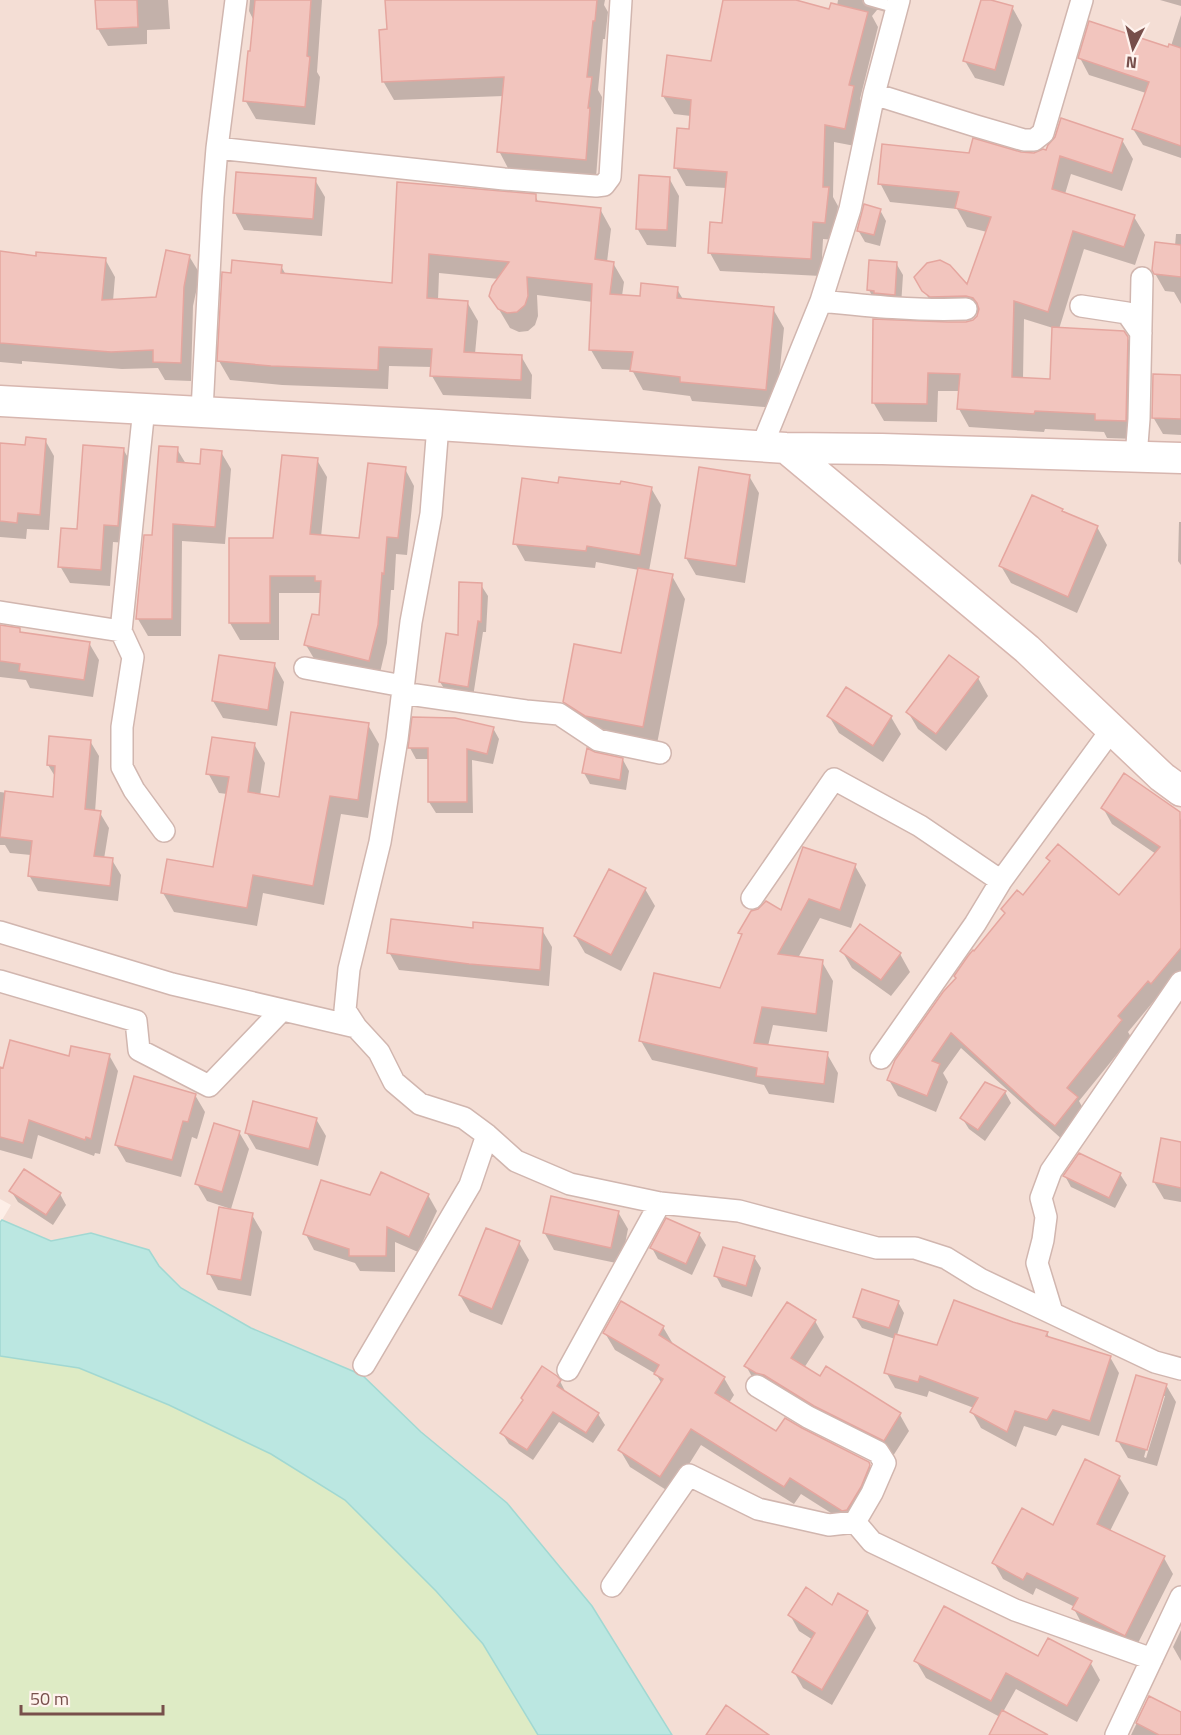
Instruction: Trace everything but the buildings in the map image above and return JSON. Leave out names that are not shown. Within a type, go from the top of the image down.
[{"type":"street","points":[[202,411],[217,148],[236,0]]},
{"type":"street","points":[[217,148],[504,179],[604,185],[610,177],[621,0]]},
{"type":"street","points":[[874,94],[1024,140],[1034,140],[1043,133],[1082,0]]},
{"type":"street","points":[[774,447],[850,209],[874,94],[898,4]]},
{"type":"street","points":[[1136,457],[1142,278]]},
{"type":"street","points":[[821,301],[884,307],[966,309]]},
{"type":"street","points":[[1081,306],[1127,313],[1141,333]]},
{"type":"street","points":[[0,401],[438,425],[774,447],[1181,458]]},
{"type":"street","points":[[144,408],[121,631],[133,657],[122,727],[122,767],[134,790],[164,831]]},
{"type":"street","points":[[438,425],[431,514],[411,622],[397,739],[380,842],[349,969],[345,1010],[379,1052],[394,1082],[420,1104],[464,1119],[487,1135],[516,1161],[570,1184],[660,1203],[739,1211],[877,1248],[915,1248],[946,1258],[980,1279],[1155,1362],[1181,1369]]},
{"type":"street","points":[[774,447],[1027,649],[1162,777],[1181,791]]},
{"type":"street","points":[[0,612],[121,631]]},
{"type":"street","points":[[305,668],[403,690],[526,711],[559,714],[598,740],[660,753]]},
{"type":"street","points":[[881,1058],[975,924],[1001,881],[1112,729]]},
{"type":"street","points":[[752,898],[834,779],[920,826],[1001,881]]},
{"type":"street","points":[[0,932],[172,984],[356,1026]]},
{"type":"street","points":[[0,981],[136,1021],[139,1050],[209,1086],[282,1010]]},
{"type":"street","points":[[1052,1312],[1037,1263],[1046,1217],[1041,1198],[1052,1171],[1181,982]]},
{"type":"street","points":[[364,1365],[470,1185],[487,1135]]},
{"type":"street","points":[[568,1370],[660,1203]]},
{"type":"street","points":[[757,1386],[808,1417],[878,1452],[885,1463],[872,1493],[855,1522]]},
{"type":"street","points":[[612,1586],[689,1475],[758,1509],[829,1525],[855,1522]]},
{"type":"street","points":[[855,1522],[872,1542],[1015,1610],[1152,1659]]},
{"type":"street","points":[[1116,1735],[1181,1597]]},
{"type":"lane","points":[[869,0],[898,4]]},
{"type":"shaded area","points":[[0,0],[1181,0],[1181,1735],[672,1735],[592,1606],[507,1503],[421,1432],[362,1375],[251,1328],[181,1288],[159,1266],[149,1250],[91,1233],[51,1241],[2,1220],[11,1205],[0,1199]]},
{"type":"green space","points":[[0,1356],[79,1368],[169,1405],[271,1454],[345,1500],[436,1591],[483,1644],[538,1735],[0,1735]]},
{"type":"water","points":[[2,1220],[51,1241],[91,1233],[149,1250],[159,1266],[181,1288],[251,1328],[362,1375],[421,1432],[507,1503],[592,1606],[672,1735],[538,1735],[483,1644],[436,1591],[345,1500],[271,1454],[169,1405],[79,1368],[0,1356],[0,1222]]}]
